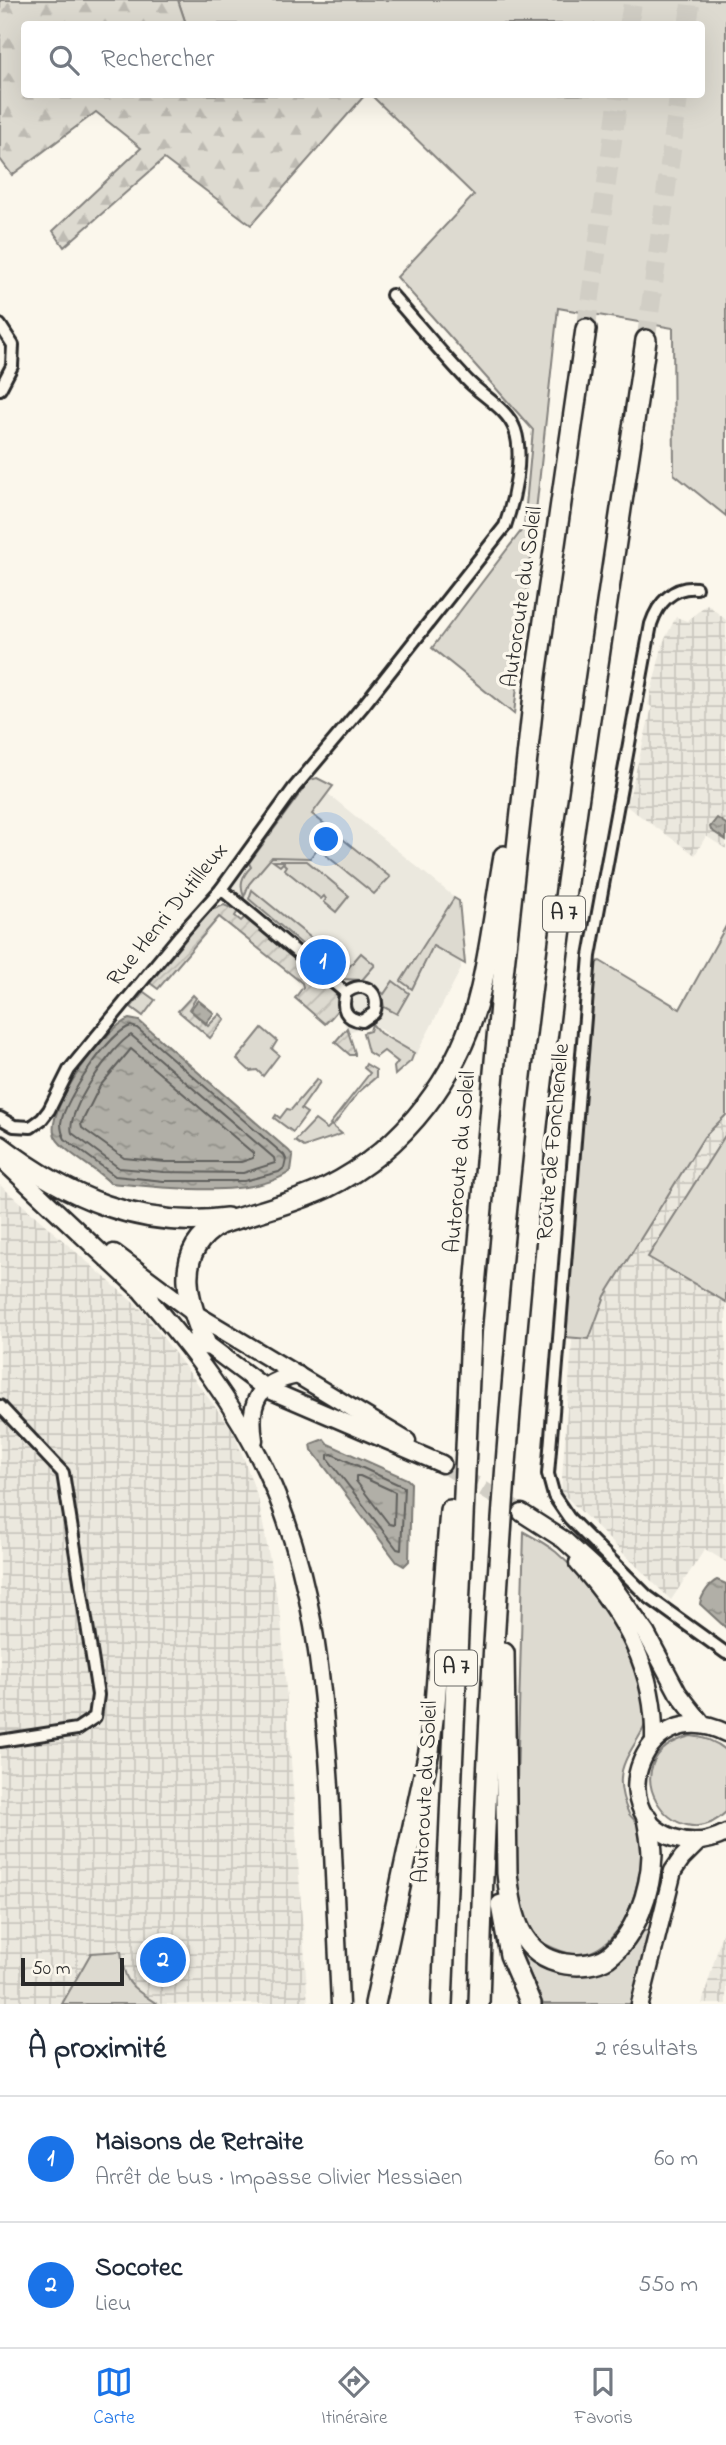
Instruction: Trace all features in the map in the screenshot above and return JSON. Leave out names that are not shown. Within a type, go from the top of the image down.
[{"type":"highway","name":"Autoroute du Soleil","points":[[442,2004],[471,1332],[501,993],[536,676],[586,329]]},
{"type":"highway","name":"A 7","points":[[479,2004],[489,1707],[504,1492],[531,1181],[554,983],[646,340]]},
{"type":"highway","points":[[206,1345],[194,1313],[186,1278],[193,1251],[210,1230],[286,1205],[357,1170],[402,1133],[447,1077],[464,1042],[481,989],[536,676]]},
{"type":"highway","points":[[0,1146],[59,1186],[120,1211],[187,1220],[249,1215]]},
{"type":"highway","points":[[375,2004],[429,1751],[455,1451],[471,1332]]},
{"type":"highway","points":[[504,1492],[507,1873],[510,1900],[518,1929],[524,1940],[538,1953],[556,1963],[589,1964],[606,1959],[621,1945],[631,1931],[649,1878],[652,1845],[647,1818]]},
{"type":"highway","points":[[505,1703],[499,1839],[501,1911],[510,1955],[531,2004]]},
{"type":"main road","points":[[0,1158],[143,1293],[206,1345],[265,1388],[442,1464],[194,1313],[30,1185]]},
{"type":"main road","points":[[143,1293],[208,1372],[255,1448],[293,1539],[320,1657],[340,2004]]},
{"type":"main road","points":[[255,1448],[252,1412],[259,1393],[277,1378],[298,1375]]},
{"type":"main road","points":[[522,1513],[579,1552],[610,1582],[646,1633],[678,1693],[703,1725]]},
{"type":"main road","points":[[539,1524],[601,1589],[633,1642],[651,1689],[654,1741]]},
{"type":"main road","points":[[726,1733],[703,1725],[685,1725],[668,1730],[643,1754],[637,1770],[636,1786],[639,1803],[647,1818],[670,1837],[698,1842],[715,1839],[726,1833]]},
{"type":"main road","points":[[640,2004],[673,1871],[682,1857],[698,1842]]},
{"type":"street","name":"Rue Henri Dutilleux","points":[[0,1118],[14,1126],[31,1127],[42,1119],[69,1070],[180,934],[221,889],[294,788],[501,534],[514,503],[519,444],[514,427],[503,413],[468,382],[392,295]]},
{"type":"street","points":[[0,324],[13,345],[12,366],[0,389]]},
{"type":"street","name":"Route de Fonchenelle","points":[[696,588],[685,587],[675,591],[659,607],[651,624],[590,956],[548,1475],[554,1496],[569,1518],[647,1596],[726,1653]]},
{"type":"street","points":[[221,889],[346,993]]},
{"type":"street","points":[[0,1406],[63,1473],[98,1695],[95,1717],[84,1726],[0,1741]]},
{"type":"shaded area","points":[[707,604],[726,620],[726,849],[706,836],[695,855],[622,803],[630,794],[652,707],[648,705],[663,643],[676,617],[687,621]]},
{"type":"shaded area","points":[[316,784],[459,901],[461,969],[416,1055],[373,1024],[348,1032],[339,1010],[339,1000],[333,990],[219,897]]},
{"type":"shaded area","points":[[600,961],[726,1038],[726,1562],[705,1549],[671,1600],[561,1492]]},
{"type":"shaded area","points":[[0,1185],[143,1311],[234,1432],[258,1498],[281,1619],[308,2004],[157,2004],[135,1989],[123,1973],[120,1951],[91,1953],[62,2004],[0,2004]]},
{"type":"shaded area","points":[[726,1919],[726,2004],[702,2004]]},
{"type":"green space","points":[[0,0],[178,0],[185,21],[21,21],[21,98],[362,98],[251,225],[164,159],[64,247],[53,231],[141,148],[96,112],[12,175],[0,159]]},
{"type":"green space","points":[[178,0],[726,0],[726,516],[674,474],[673,328],[558,308],[514,714],[432,648],[524,527],[533,430],[397,277],[474,195],[374,98],[705,98],[705,21],[185,21]]},
{"type":"green space","points":[[317,778],[333,786],[312,814],[332,830],[310,858],[272,857],[249,884],[244,897],[242,884],[251,867],[249,863],[310,780]]},
{"type":"green space","points":[[334,832],[390,877],[374,894],[321,851]]},
{"type":"green space","points":[[273,861],[307,861],[349,896],[336,912],[324,902],[324,896],[321,899],[284,869],[286,866],[283,863],[280,866]]},
{"type":"green space","points":[[252,890],[348,968],[361,953],[375,965],[362,980],[343,979],[249,899]]},
{"type":"green space","points":[[454,898],[459,901],[465,964],[433,946],[412,989],[401,981]]},
{"type":"green space","points":[[224,905],[238,911],[235,916],[241,921],[245,917],[335,991],[339,1001],[338,1009],[325,1024],[295,998],[303,987],[302,983],[219,917],[158,989],[150,983],[209,911]]},
{"type":"green space","points":[[726,926],[726,1115],[704,1137],[605,1296],[589,1339],[565,1337],[595,963],[600,961],[680,1009]]},
{"type":"green space","points":[[393,981],[409,993],[397,1014],[384,1007],[382,996],[377,992],[379,990],[384,994]]},
{"type":"green space","points":[[144,992],[155,1000],[143,1016],[131,1007]]},
{"type":"green space","points":[[193,995],[196,998],[189,1009],[208,1026],[220,1014],[225,1019],[210,1038],[178,1011]]},
{"type":"green space","points":[[372,1024],[380,1033],[414,1053],[411,1061],[395,1075],[394,1067],[398,1062],[384,1051],[376,1057],[368,1052],[363,1033],[370,1031]]},
{"type":"green space","points":[[262,1028],[277,1041],[272,1049],[279,1055],[263,1076],[257,1070],[250,1071],[237,1059]]},
{"type":"green space","points":[[347,1028],[355,1055],[350,1055],[335,1042]]},
{"type":"green space","points":[[366,1064],[376,1070],[376,1077],[359,1092],[333,1126],[330,1124],[370,1073],[364,1068]]},
{"type":"green space","points":[[317,1079],[320,1082],[301,1109],[307,1113],[293,1132],[274,1118],[276,1115],[280,1118],[287,1109],[291,1110]]},
{"type":"green space","points":[[315,1120],[327,1129],[331,1125],[342,1134],[304,1147],[295,1141]]},
{"type":"green space","points":[[726,1134],[726,1302],[648,1257]]},
{"type":"green space","points":[[524,1532],[556,1552],[594,1594],[624,1644],[648,1706],[644,1727],[626,1760],[621,1778],[626,1806],[641,1833],[641,1863],[637,1884],[620,1926],[600,1947],[587,1953],[572,1954],[556,1949],[535,1937],[525,1923],[518,1894],[515,1854]]},
{"type":"green space","points":[[691,1736],[710,1740],[726,1750],[726,1812],[706,1825],[686,1825],[669,1816],[657,1801],[651,1783],[653,1764],[666,1747]]},
{"type":"green space","points":[[653,1929],[634,2004],[543,2004],[516,1941],[531,1959],[543,1968],[557,1973],[585,1973],[599,1970],[611,1963],[622,1955],[640,1932]]},
{"type":"green space","points":[[121,1951],[124,1971],[130,1983],[157,2004],[62,2004],[91,1953]]},
{"type":"water","points":[[717,818],[726,824],[726,840],[711,830],[710,827]]},
{"type":"water","points":[[198,1000],[214,1013],[206,1023],[190,1010]]},
{"type":"water","points":[[129,1019],[139,1021],[289,1151],[293,1156],[291,1171],[274,1180],[229,1189],[178,1189],[110,1183],[62,1146],[54,1133],[54,1121],[69,1087],[106,1037]]},
{"type":"water","points":[[324,1439],[328,1444],[411,1483],[409,1561],[404,1566],[397,1562],[312,1450],[311,1444]]},
{"type":"water","points":[[717,1580],[726,1584],[726,1628],[700,1604],[706,1590]]},
{"type":"tunnel","points":[[630,21],[633,0]]},
{"type":"tunnel","points":[[688,21],[691,0]]},
{"type":"tunnel","points":[[586,329],[618,98]]},
{"type":"tunnel","points":[[646,340],[678,98]]},
{"type":"tunnel","points":[[442,1464],[522,1513]]},
{"type":"place","name":"Maisons de Retraite","points":[[323,962]]},
{"type":"place","name":"Socotec","points":[[163,1960]]}]
